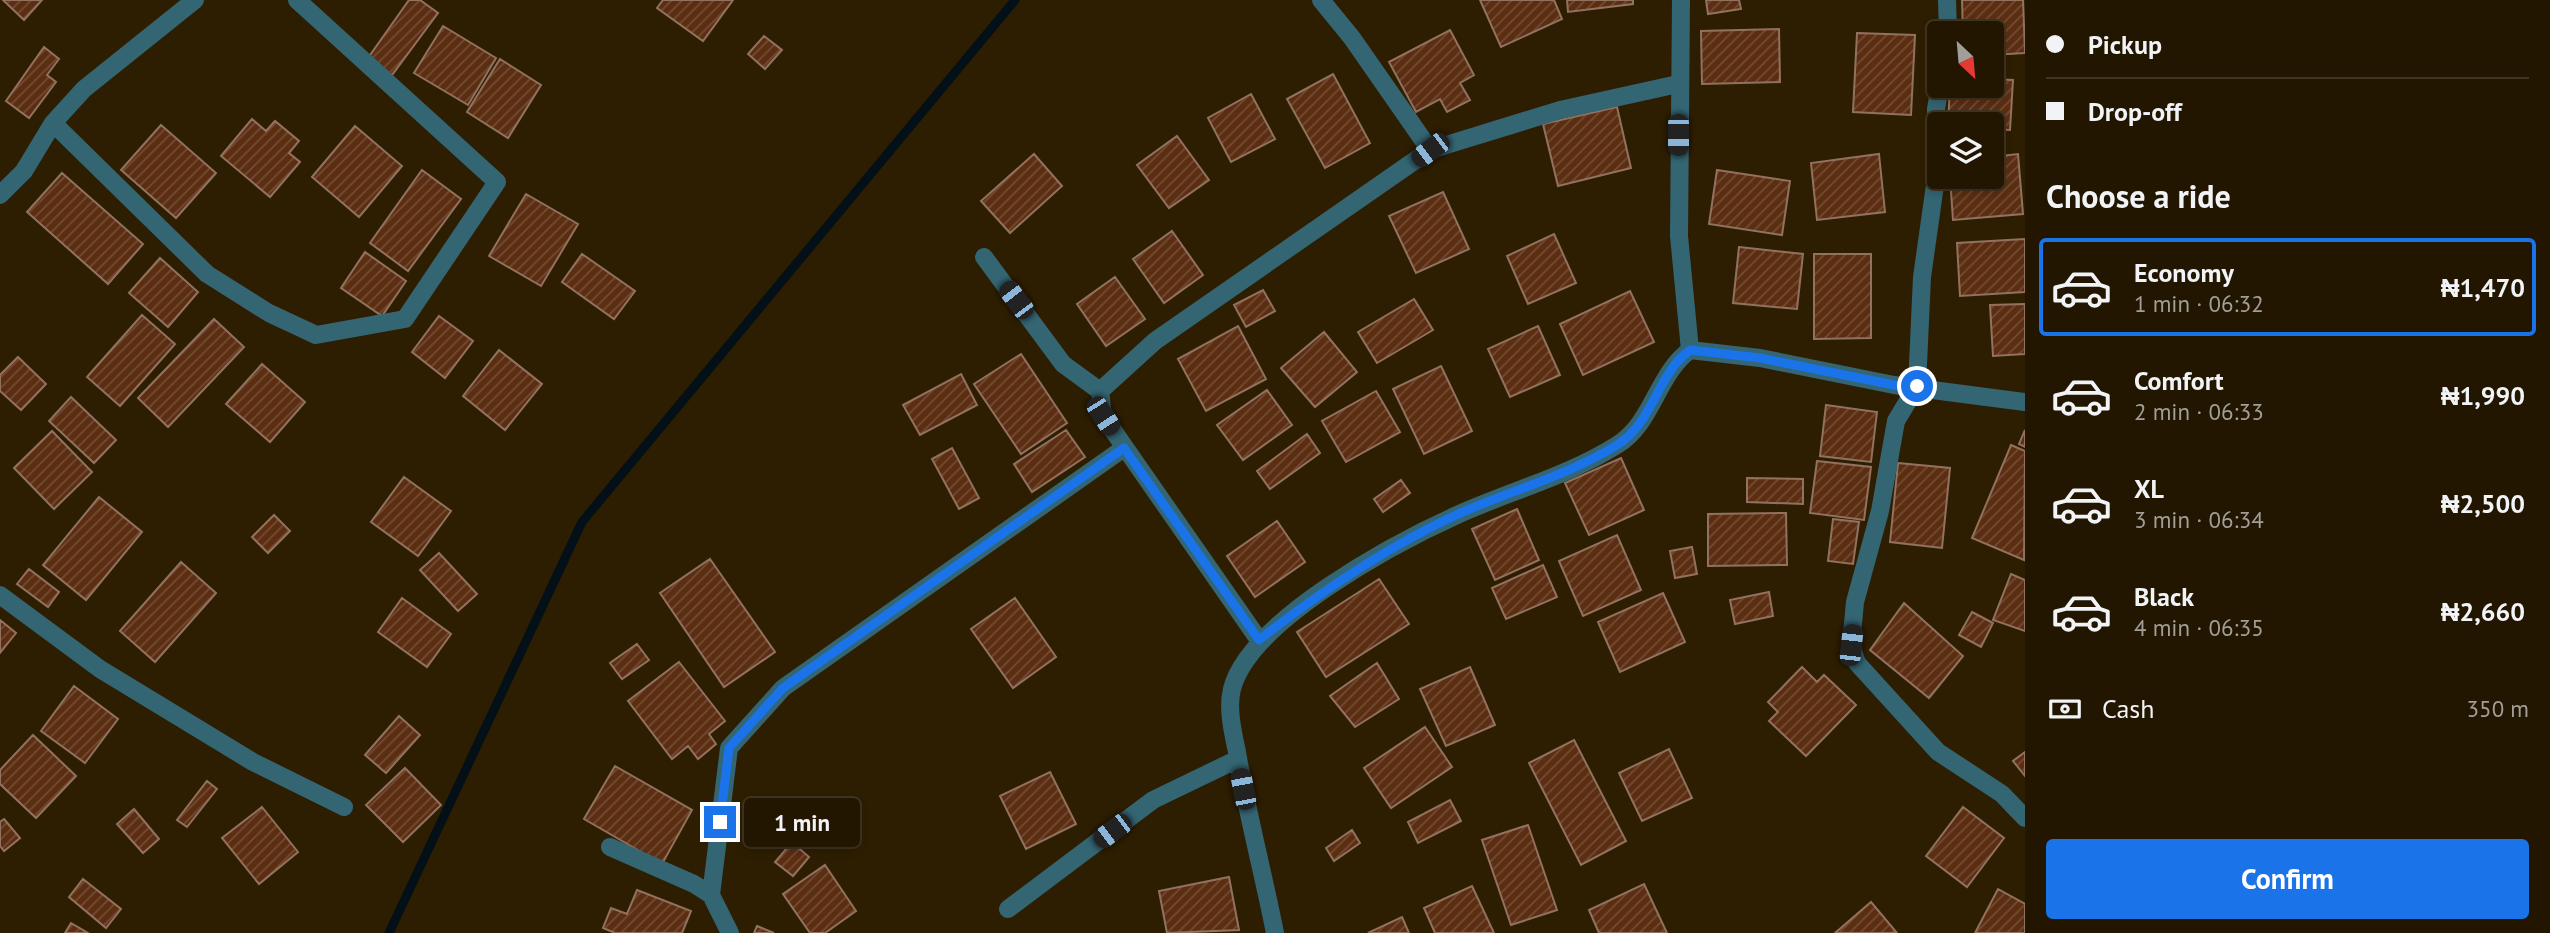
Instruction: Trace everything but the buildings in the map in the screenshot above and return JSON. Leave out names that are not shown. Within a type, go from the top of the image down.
[{"type":"street","points":[[0,195],[24,171],[53,123],[84,89],[195,0]]},
{"type":"street","points":[[53,123],[207,274],[269,313],[316,335],[405,319],[497,182],[297,0]]},
{"type":"street","points":[[1321,0],[1352,38],[1430,150]]},
{"type":"street","points":[[1681,0],[1678,84],[1679,236],[1690,350]]},
{"type":"street","points":[[1947,0],[1948,21]]},
{"type":"street","points":[[1100,391],[1155,341],[1430,150],[1560,110],[1678,84]]},
{"type":"street","points":[[1938,98],[1935,185],[1922,277],[1917,386],[1896,421],[1880,511],[1855,602],[1851,645],[1857,663],[1938,752],[2002,794],[2025,818]]},
{"type":"street","points":[[984,257],[1063,364],[1100,391],[1103,416],[1259,640]]},
{"type":"street","points":[[1275,933],[1232,726],[1231,690],[1259,640],[1323,590],[1456,515],[1576,467],[1620,444],[1646,414],[1674,361],[1690,350],[1760,358],[1894,385],[2025,402]]},
{"type":"street","points":[[711,895],[729,748],[783,688],[1124,448]]},
{"type":"street","points":[[0,595],[100,669],[253,762],[344,807]]},
{"type":"street","points":[[1008,909],[1153,800],[1238,759]]},
{"type":"street","points":[[610,846],[694,884],[711,895],[730,933]]},
{"type":"waterway","points":[[389,933],[582,522],[1015,0]]},
{"type":"route","points":[[720,822],[729,748],[783,688],[1124,448],[1259,640],[1323,590],[1389,551],[1456,515],[1576,467],[1620,444],[1646,414],[1674,361],[1690,350],[1760,358],[1894,385],[1917,386]]}]
